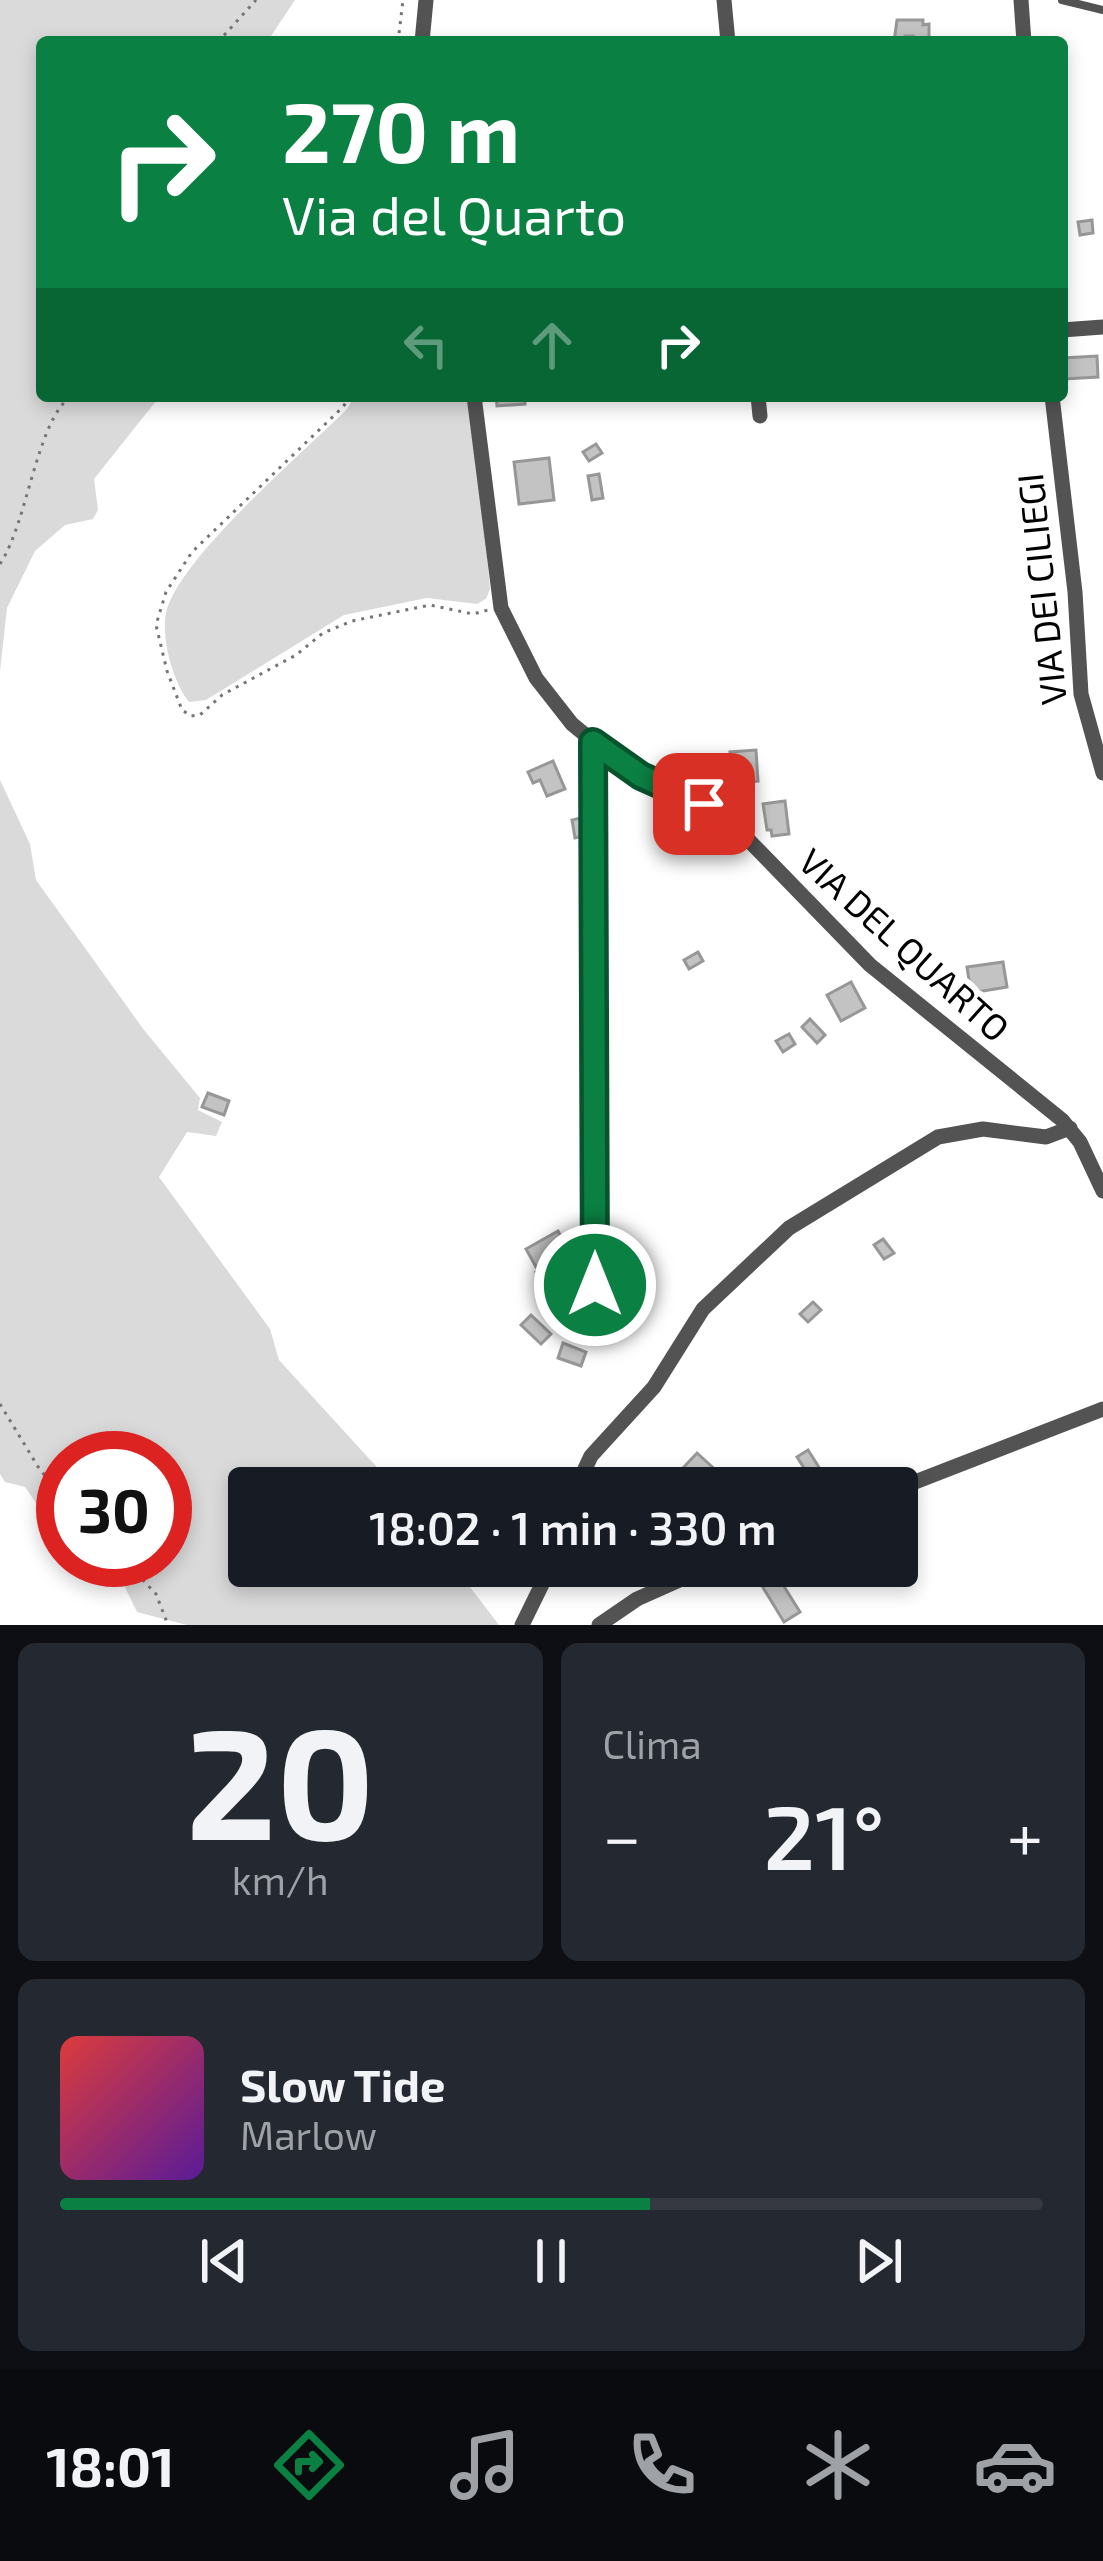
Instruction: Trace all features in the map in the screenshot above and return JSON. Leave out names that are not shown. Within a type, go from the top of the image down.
[{"type":"street","points":[[423,36],[426,0]]},
{"type":"street","points":[[724,0],[727,36]]},
{"type":"street","points":[[1021,0],[1024,36]]},
{"type":"street","points":[[1068,330],[1103,327]]},
{"type":"street","name":"VIA DEL QUARTO","points":[[475,402],[500,603],[544,690],[593,742],[627,768],[728,820],[862,958],[1070,1128],[1103,1191]]},
{"type":"street","points":[[759,402],[760,416]]},
{"type":"street","name":"VIA DEI CILIEGI","points":[[1053,402],[1075,592],[1081,694],[1103,773]]},
{"type":"street","points":[[593,742],[595,1330]]},
{"type":"street","points":[[586,1467],[654,1387],[703,1309],[789,1228],[946,1134],[983,1129],[1046,1137],[1070,1128]]},
{"type":"street","points":[[918,1482],[1103,1409]]},
{"type":"street","points":[[522,1625],[540,1587]]},
{"type":"street","points":[[599,1625],[664,1587]]},
{"type":"lane","points":[[1062,0],[1103,10]]},
{"type":"path","points":[[223,36],[256,0]]},
{"type":"path","points":[[399,36],[403,0]]},
{"type":"path","points":[[0,564],[23,516],[33,476],[63,402]]},
{"type":"path","points":[[346,402],[192,553],[166,592],[156,625],[166,671],[182,710],[200,715],[222,695],[296,655],[322,633],[352,620],[430,605],[478,614],[500,603]]},
{"type":"path","points":[[0,1404],[36,1463]]},
{"type":"path","points":[[149,1587],[168,1625]]},
{"type":"shaded area","points":[[0,0],[295,0],[271,36],[36,36],[36,402],[155,402],[94,479],[98,510],[93,519],[65,525],[35,551],[7,608],[0,671]]},
{"type":"shaded area","points":[[351,402],[474,402],[490,589],[486,599],[477,604],[427,598],[344,615],[206,700],[189,702],[173,672],[165,635],[166,613],[175,591],[217,536]]},
{"type":"shaded area","points":[[0,780],[30,844],[36,880],[144,1030],[200,1098],[198,1110],[222,1122],[216,1136],[187,1132],[159,1177],[270,1329],[279,1360],[377,1467],[228,1467],[228,1587],[470,1587],[499,1625],[187,1625],[137,1612],[125,1587],[192,1587],[192,1431],[36,1431],[36,1503],[25,1487],[5,1482],[0,1474]]},
{"type":"building","points":[[897,20],[929,24],[929,36],[895,36]]},
{"type":"building","points":[[1092,220],[1093,233],[1080,235],[1078,222]]},
{"type":"building","points":[[1097,356],[1098,377],[1068,379],[1068,358]]},
{"type":"building","points":[[596,444],[602,453],[589,461],[583,452]]},
{"type":"building","points":[[549,458],[554,500],[519,504],[514,462]]},
{"type":"building","points":[[599,474],[603,498],[592,500],[588,476]]},
{"type":"building","points":[[756,750],[758,781],[733,783],[730,752]]},
{"type":"building","points":[[553,761],[565,789],[547,796],[540,780],[533,783],[528,772]]},
{"type":"building","points":[[785,801],[789,834],[772,836],[763,804]]},
{"type":"building","points":[[580,818],[583,836],[575,838],[572,820]]},
{"type":"building","points":[[698,952],[703,961],[689,969],[684,960]]},
{"type":"building","points":[[1003,962],[1007,987],[971,993],[967,967]]},
{"type":"building","points":[[851,982],[865,1008],[841,1021],[827,995]]},
{"type":"building","points":[[810,1019],[825,1035],[817,1043],[802,1027]]},
{"type":"building","points":[[789,1034],[795,1044],[783,1052],[776,1041]]},
{"type":"building","points":[[208,1093],[229,1101],[224,1115],[202,1107]]},
{"type":"building","points":[[558,1231],[568,1249],[536,1267],[526,1249]]},
{"type":"building","points":[[883,1239],[894,1253],[884,1259],[874,1245]]},
{"type":"building","points":[[567,1254],[577,1271],[546,1289],[536,1272]]},
{"type":"building","points":[[813,1302],[821,1310],[808,1322],[800,1314]]},
{"type":"building","points":[[531,1315],[551,1334],[541,1344],[521,1325]]},
{"type":"building","points":[[563,1343],[586,1352],[581,1366],[558,1358]]},
{"type":"building","points":[[808,1450],[819,1467],[803,1467],[797,1457]]},
{"type":"building","points":[[697,1453],[712,1467],[684,1467]]},
{"type":"building","points":[[763,1587],[784,1587],[800,1612],[784,1622]]},
{"type":"route","points":[[595,1285],[593,742],[641,776],[704,804]]}]
